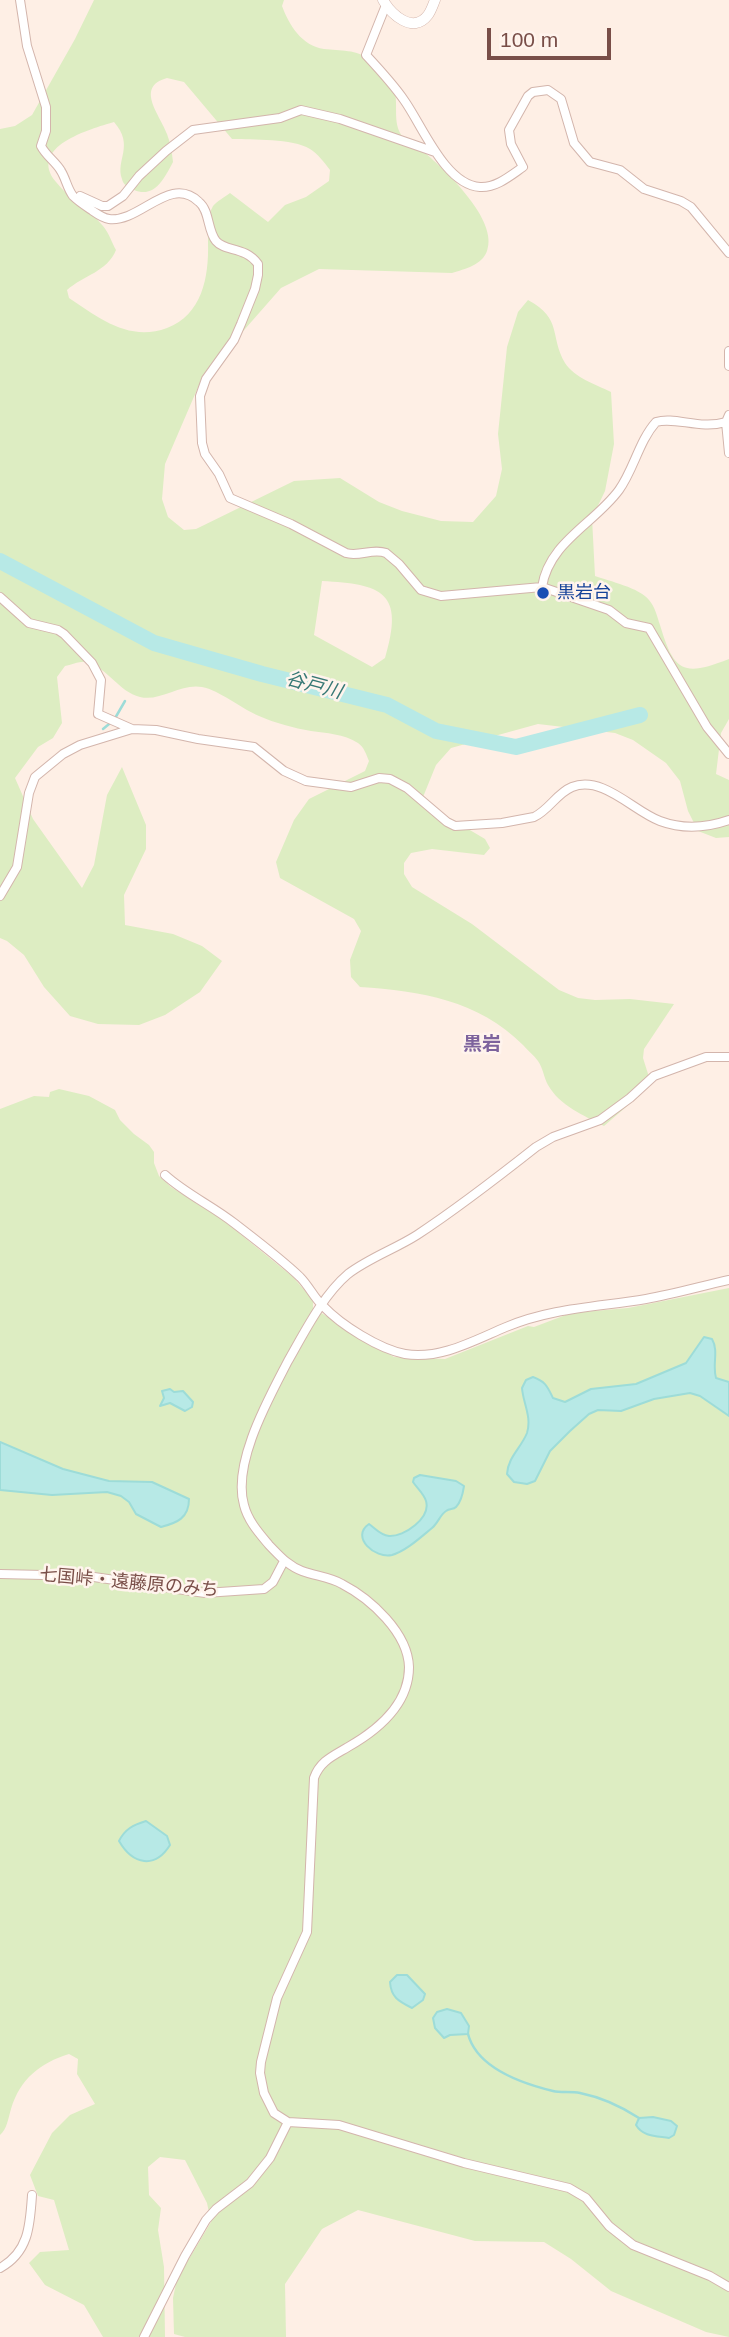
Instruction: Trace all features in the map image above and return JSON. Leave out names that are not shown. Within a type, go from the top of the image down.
[{"type":"street","points":[[20,0],[27,46],[46,107],[46,131],[41,146],[62,172],[73,196],[102,217],[115,219],[129,215],[164,196],[187,195],[202,204],[218,243],[246,253],[258,264],[257,281],[234,340],[206,379],[200,396],[205,454],[219,474],[230,498],[291,524],[346,553],[353,555],[381,551],[399,564],[421,590],[427,593],[441,596],[542,587],[609,610],[626,623],[649,628],[707,727],[729,754]]},
{"type":"street","points":[[385,2],[400,20],[416,22],[428,15],[435,0]]},
{"type":"street","points":[[385,2],[366,55],[404,99],[445,165],[469,184],[482,187],[494,184],[523,167],[511,144],[509,130],[527,96],[533,92],[548,90],[561,99],[567,113],[570,133],[585,157],[594,164],[620,170],[644,189],[681,201],[694,211],[729,253]]},
{"type":"street","points":[[73,196],[77,193],[95,204],[108,206],[123,196],[157,160],[193,130],[280,118],[301,110],[340,119],[435,152]]},
{"type":"street","points":[[729,351],[729,366]]},
{"type":"street","points":[[542,587],[544,573],[554,555],[619,490],[656,422],[665,419],[706,425],[727,419],[729,453]]},
{"type":"street","points":[[0,597],[29,623],[64,634],[92,663],[101,680],[98,714],[129,727],[254,747],[284,771],[316,783],[351,788],[379,778],[390,779],[407,788],[447,822],[463,827],[534,817],[543,813],[566,791],[581,786],[599,788],[650,816],[673,825],[708,828],[729,820]]},
{"type":"street","points":[[0,896],[17,867],[29,793],[35,777],[63,754],[129,727]]},
{"type":"street","points":[[729,1057],[706,1057],[653,1076],[630,1098],[600,1119],[553,1137],[417,1235],[347,1275],[310,1321],[262,1410],[244,1472],[243,1503],[247,1515],[259,1533],[284,1560],[301,1571],[344,1584],[373,1606],[400,1635],[405,1644],[409,1669],[407,1686],[393,1712],[366,1736],[323,1762],[314,1779],[307,1932],[277,1998],[261,2063],[262,2084],[274,2112],[288,2122],[339,2125],[464,2162],[569,2188],[586,2198],[609,2226],[633,2245],[710,2276],[729,2287]]},
{"type":"street","points":[[164,1175],[181,1190],[232,1221],[291,1269],[322,1306],[389,1350],[408,1354],[426,1354],[461,1346],[520,1322],[563,1309],[648,1299],[729,1280]]},
{"type":"street","name":"七国峠・遠藤原のみち","points":[[0,1574],[87,1576],[205,1593],[264,1588],[273,1582],[284,1560]]},
{"type":"street","points":[[144,2337],[206,2220],[216,2208],[250,2183],[270,2158],[288,2122]]},
{"type":"street","points":[[0,2268],[22,2250],[32,2195]]},
{"type":"green space","points":[[94,0],[284,0],[282,6],[285,13],[293,27],[309,44],[360,54],[384,73],[394,89],[397,125],[402,136],[433,160],[468,197],[485,225],[489,239],[487,251],[481,260],[452,273],[319,269],[281,288],[202,378],[165,464],[162,499],[168,517],[184,530],[196,529],[294,481],[340,478],[379,502],[402,511],[441,521],[473,522],[496,496],[502,469],[498,434],[507,347],[518,312],[528,300],[539,307],[551,321],[560,353],[569,368],[611,392],[614,444],[605,491],[592,518],[595,576],[632,588],[649,600],[670,653],[682,666],[701,668],[729,659],[729,719],[721,733],[716,774],[729,780],[729,837],[716,838],[698,831],[688,811],[680,781],[666,763],[633,740],[615,733],[538,724],[451,748],[436,765],[423,797],[426,804],[485,839],[490,848],[484,855],[432,849],[411,853],[404,863],[404,874],[412,887],[472,924],[559,990],[578,998],[630,999],[674,1004],[644,1049],[643,1058],[649,1077],[641,1094],[604,1126],[559,1099],[548,1085],[535,1057],[506,1030],[487,1018],[468,1008],[427,995],[360,987],[351,977],[350,960],[361,931],[354,919],[280,878],[276,862],[294,820],[309,799],[365,771],[369,761],[365,751],[358,743],[335,734],[265,719],[209,689],[194,686],[155,697],[140,697],[93,665],[84,662],[65,666],[57,677],[62,723],[53,738],[38,747],[15,778],[33,819],[82,888],[94,865],[107,795],[122,767],[146,825],[146,849],[124,895],[125,925],[173,934],[202,946],[222,961],[200,992],[165,1015],[139,1025],[98,1024],[70,1016],[44,987],[24,955],[0,938],[0,129],[15,126],[32,115]],"holes":[[[167,78],[184,82],[232,139],[283,141],[310,149],[330,170],[329,181],[306,197],[285,205],[268,222],[230,193],[217,202],[210,214],[207,269],[196,304],[179,322],[153,332],[140,332],[115,326],[69,298],[67,290],[101,268],[116,250],[103,226],[56,182],[49,170],[49,159],[55,149],[65,141],[114,122],[123,138],[121,172],[124,183],[141,192],[153,189],[163,180],[173,162],[168,137],[151,95],[157,82]],[[322,581],[360,585],[374,589],[384,596],[390,605],[392,619],[385,658],[372,667],[314,635]]]},
{"type":"green space","points":[[59,1089],[89,1096],[115,1110],[120,1120],[149,1145],[154,1152],[154,1163],[159,1176],[171,1187],[223,1220],[293,1277],[313,1300],[313,1308],[394,1357],[445,1359],[528,1326],[534,1327],[571,1313],[628,1308],[729,1288],[729,2337],[706,2332],[611,2291],[571,2259],[544,2242],[475,2241],[358,2210],[322,2229],[285,2284],[286,2337],[185,2337],[174,2334],[173,2298],[177,2279],[211,2222],[207,2203],[185,2160],[160,2157],[148,2167],[149,2195],[161,2208],[158,2230],[164,2267],[165,2337],[103,2337],[84,2305],[45,2285],[29,2263],[40,2252],[69,2250],[54,2200],[38,2196],[30,2175],[52,2133],[70,2115],[95,2104],[77,2074],[78,2059],[69,2054],[40,2067],[26,2081],[15,2098],[6,2127],[0,2135],[0,1109],[34,1096],[49,1097],[50,1092]]},
{"type":"water","points":[[704,1337],[712,1339],[714,1344],[716,1378],[729,1382],[729,1416],[700,1396],[690,1393],[654,1399],[621,1411],[598,1410],[589,1414],[550,1451],[535,1481],[527,1484],[514,1482],[507,1474],[510,1463],[527,1433],[528,1416],[522,1388],[526,1380],[533,1377],[541,1381],[553,1398],[565,1402],[591,1389],[636,1384],[686,1363]]},
{"type":"water","points":[[170,1389],[174,1392],[183,1391],[193,1402],[192,1407],[185,1411],[170,1403],[160,1406],[164,1398],[162,1391]]},
{"type":"water","points":[[0,1442],[63,1469],[109,1481],[152,1482],[189,1499],[187,1511],[177,1521],[161,1527],[136,1514],[129,1502],[121,1496],[107,1492],[52,1495],[0,1490]]},
{"type":"water","points":[[420,1475],[456,1481],[464,1486],[458,1505],[447,1510],[432,1528],[403,1550],[385,1555],[372,1550],[363,1541],[362,1535],[369,1524],[378,1532],[395,1535],[409,1530],[424,1514],[426,1501],[413,1482],[414,1478]]},
{"type":"water","points":[[146,1821],[167,1836],[170,1845],[164,1853],[151,1861],[137,1859],[119,1841],[130,1828]]},
{"type":"water","points":[[397,1975],[407,1975],[425,1994],[423,2000],[412,2008],[399,2001],[392,1991],[390,1982]]},
{"type":"water","points":[[447,2009],[461,2013],[469,2026],[468,2034],[444,2038],[435,2028],[433,2018],[437,2012]]},
{"type":"water","points":[[653,2117],[671,2121],[677,2126],[674,2135],[669,2138],[651,2135],[642,2132],[636,2125],[639,2118]]},
{"type":"waterway","name":"谷戸川","points":[[0,561],[154,643],[262,674],[387,705],[436,731],[516,747],[640,715]]},
{"type":"waterway","points":[[103,729],[114,720],[125,701]]},
{"type":"waterway","points":[[468,2034],[480,2056],[490,2065],[514,2078],[553,2091],[577,2092],[595,2097],[639,2118]]},
{"type":"place","name":"黒岩台","points":[[543,593]]},
{"type":"district","name":"黒岩","points":[[482,1045]]}]
